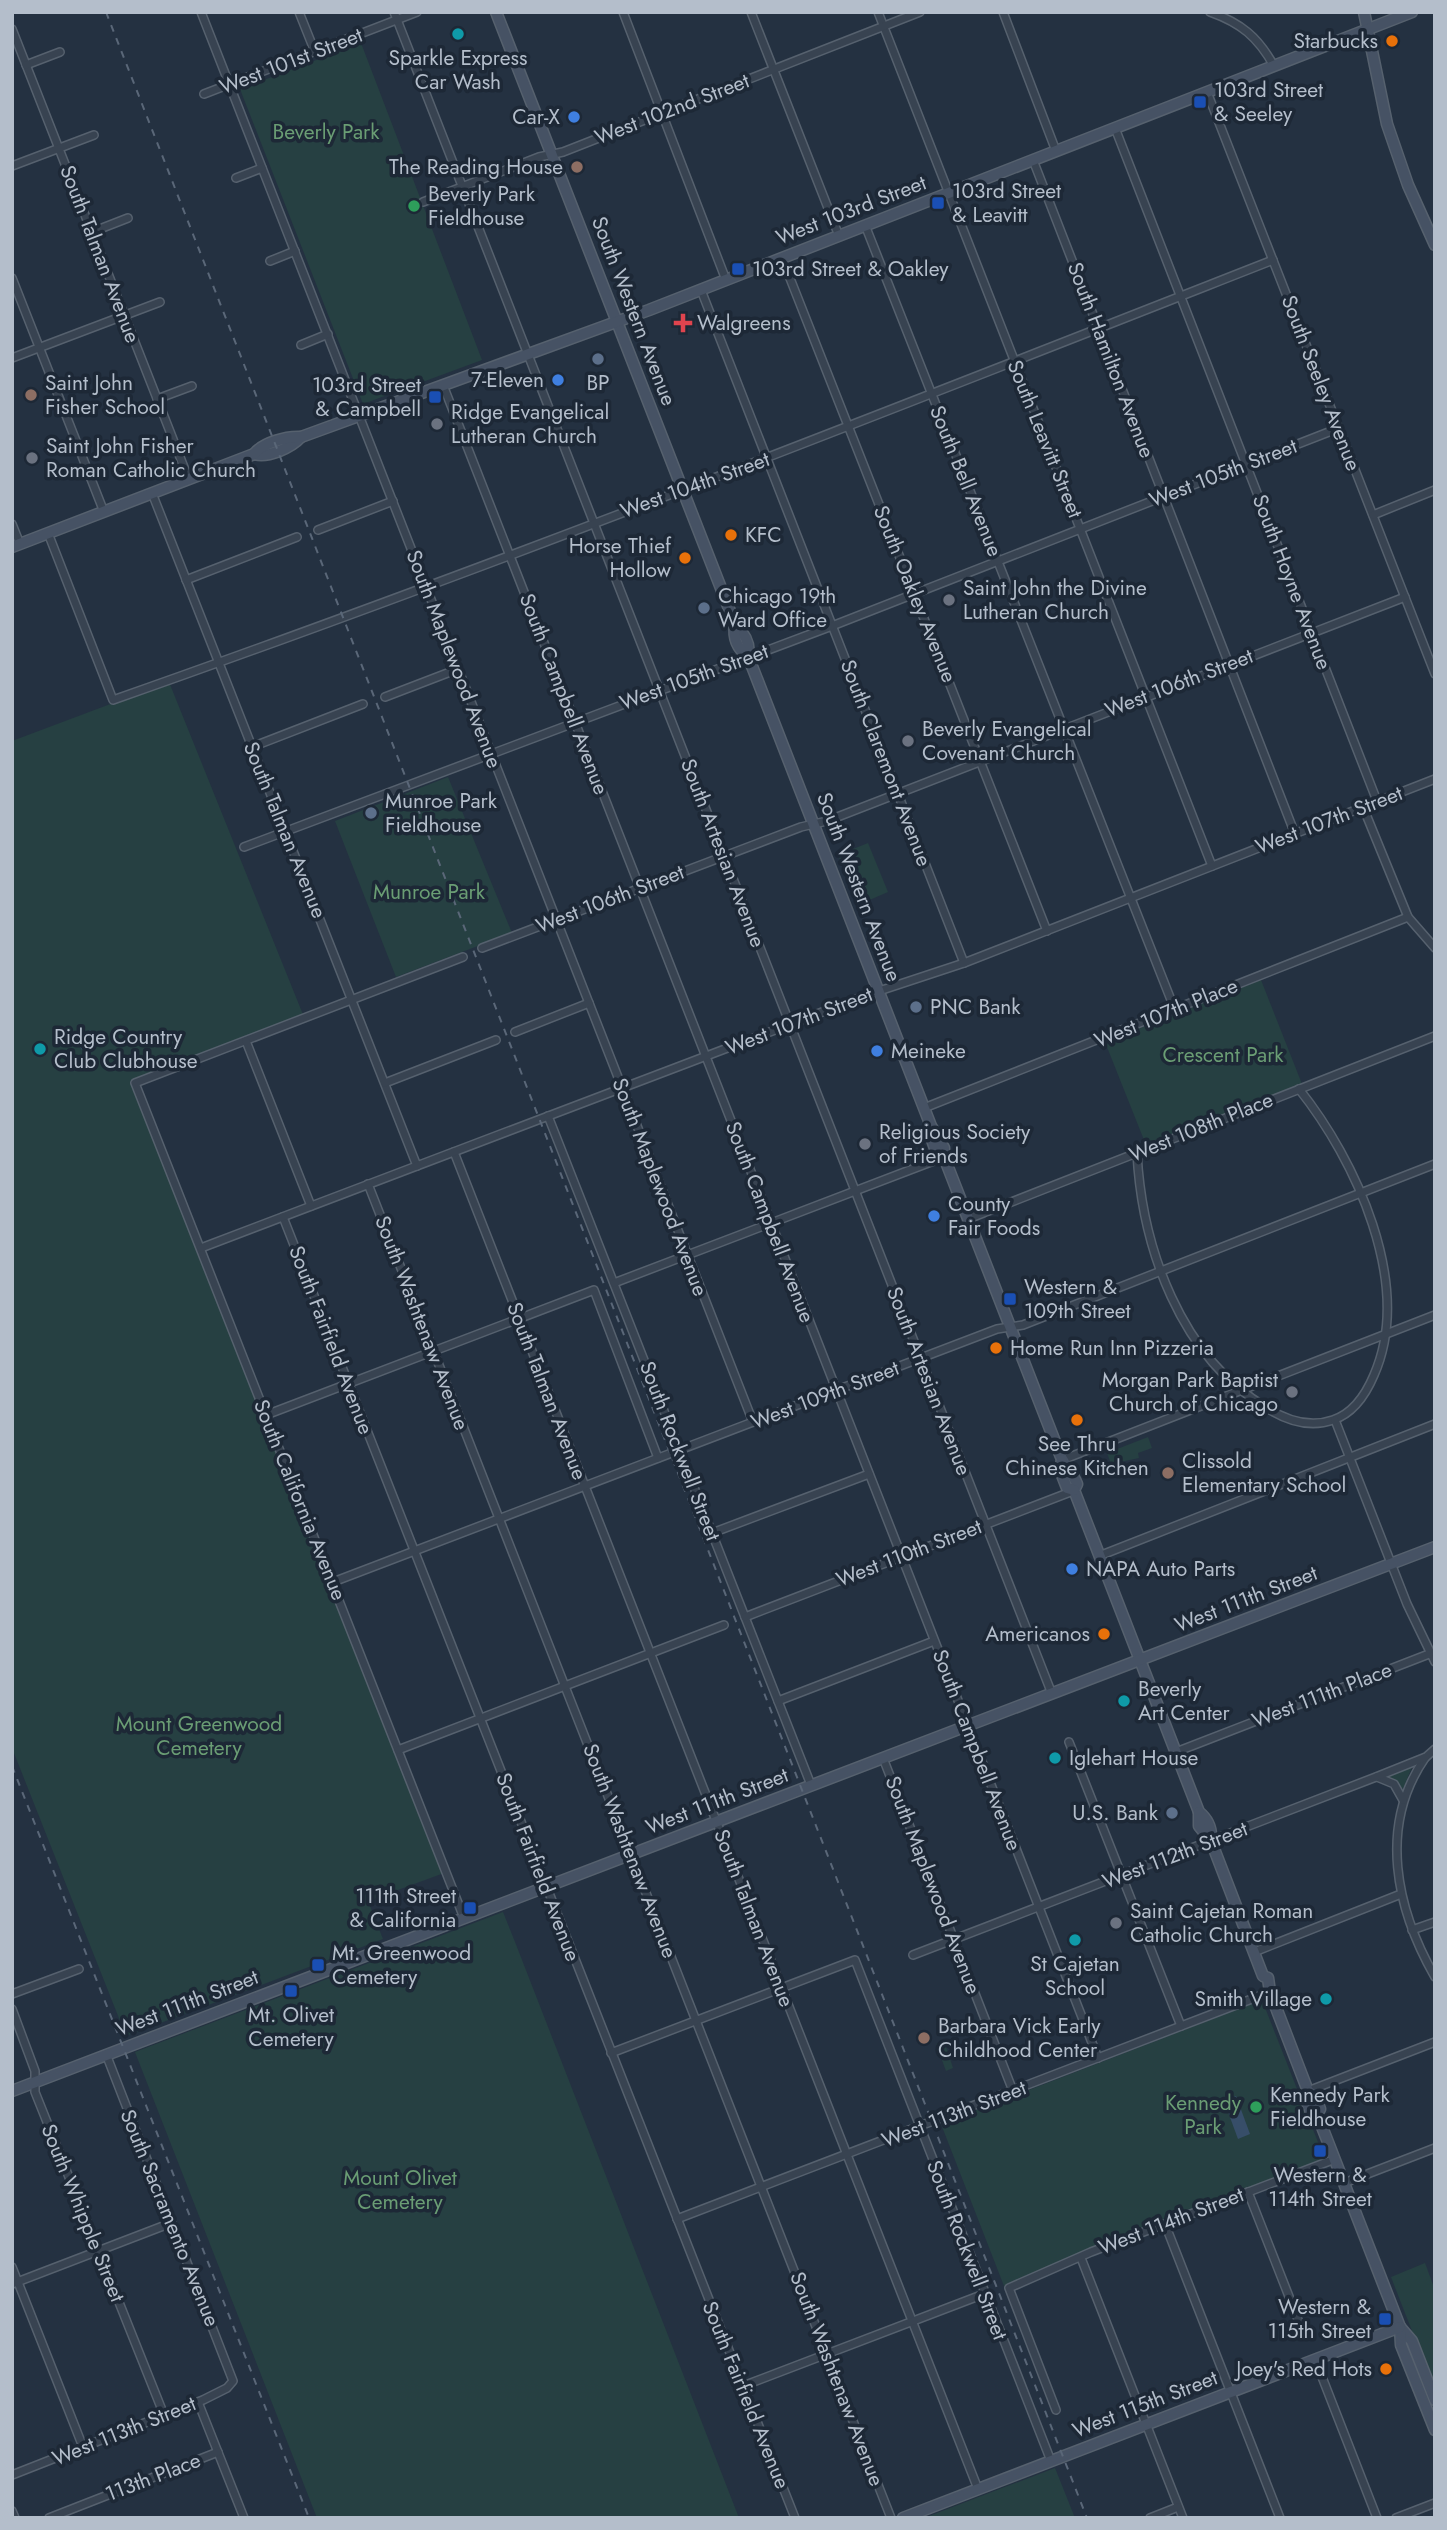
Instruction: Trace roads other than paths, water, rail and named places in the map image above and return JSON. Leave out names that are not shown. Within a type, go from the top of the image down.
[{"type":"main road","name":"South Western Avenue","points":[[496,12],[735,624],[743,632],[750,648],[748,656],[934,1132],[944,1148],[944,1157],[1062,1460],[1070,1466],[1077,1484],[1074,1490],[1199,1812],[1206,1817],[1212,1830],[1211,1841],[1263,1976],[1264,1989],[1270,1992],[1308,2091],[1315,2096],[1320,2109],[1317,2114],[1400,2327],[1401,2345],[1435,2430]]},
{"type":"main road","points":[[1364,12],[1387,124],[1408,185],[1435,245]]},
{"type":"main road","name":"West 103rd Street","points":[[16,545],[188,480],[275,443],[301,437],[701,290],[1412,12]]},
{"type":"main road","name":"West 111th Street","points":[[12,2091],[1435,1547]]},
{"type":"main road","name":"South Western Avenue","points":[[1400,2327],[1412,2341],[1435,2400]]},
{"type":"main road","name":"West 115th Street","points":[[903,2518],[1400,2327]]},
{"type":"street","name":"South Maplewood Avenue","points":[[201,12],[752,1422]]},
{"type":"street","points":[[299,12],[315,52]]},
{"type":"street","name":"West 101st Street","points":[[204,94],[315,52],[395,16],[418,12]]},
{"type":"street","points":[[623,12],[726,280]]},
{"type":"street","points":[[751,12],[839,236]]},
{"type":"street","name":"South Leavitt Street","points":[[878,12],[1212,866]]},
{"type":"street","name":"West 102nd Street","points":[[423,202],[662,113],[920,12]]},
{"type":"street","points":[[1003,12],[1056,151]]},
{"type":"street","points":[[1210,12],[1240,24],[1253,35],[1274,66]]},
{"type":"street","name":"South Artesian Avenue","points":[[395,16],[1052,1693]]},
{"type":"street","name":"South Talman Avenue","points":[[12,29],[188,480]]},
{"type":"street","points":[[26,65],[60,52]]},
{"type":"street","name":"South Seeley Avenue","points":[[1207,92],[1435,674]]},
{"type":"street","name":"South Hoyne Avenue","points":[[1115,128],[1377,802]]},
{"type":"street","points":[[12,166],[94,135]]},
{"type":"street","name":"South Hamilton Avenue","points":[[1033,160],[1295,834]]},
{"type":"street","points":[[236,178],[262,168]]},
{"type":"street","points":[[92,232],[128,218]]},
{"type":"street","name":"South Bell Avenue","points":[[866,225],[1175,1010]]},
{"type":"street","points":[[270,261],[295,251]]},
{"type":"street","name":"South Oakley Avenue","points":[[782,258],[1047,931]]},
{"type":"street","name":"West 104th Street","points":[[48,533],[113,700],[219,664],[766,459],[1273,260]]},
{"type":"street","points":[[12,278],[104,512]]},
{"type":"street","name":"South Claremont Avenue","points":[[701,290],[964,963]]},
{"type":"street","points":[[12,358],[160,302]]},
{"type":"street","points":[[301,345],[328,334]]},
{"type":"street","name":"South Campbell Avenue","points":[[443,385],[1098,2058]]},
{"type":"street","points":[[157,399],[192,386]]},
{"type":"street","name":"West 105th Street","points":[[244,847],[832,626],[1339,428]]},
{"type":"street","points":[[1373,515],[1435,490]]},
{"type":"street","name":"South Talman Avenue","points":[[152,493],[417,1166]]},
{"type":"street","points":[[318,530],[393,501]]},
{"type":"street","points":[[12,524],[16,545]]},
{"type":"street","points":[[186,580],[297,537]]},
{"type":"street","name":"West 106th Street","points":[[482,948],[898,793],[1405,597]]},
{"type":"street","points":[[385,697],[458,669]]},
{"type":"street","points":[[252,747],[363,705]]},
{"type":"street","name":"West 107th Street","points":[[201,1248],[878,990],[964,963],[1435,779]]},
{"type":"street","points":[[1363,807],[1408,917],[1435,948]]},
{"type":"street","name":"West 107th Place","points":[[925,1108],[1408,917]]},
{"type":"street","points":[[311,1206],[246,1041],[463,957]]},
{"type":"street","points":[[515,1032],[589,1003]]},
{"type":"street","name":"West 108th Place","points":[[968,1219],[1435,1036]]},
{"type":"street","points":[[384,1083],[496,1040]]},
{"type":"street","name":"South California Avenue","points":[[246,1041],[135,1083],[464,1918]]},
{"type":"street","points":[[1137,1153],[1143,1208],[1161,1272],[1189,1328],[1218,1368],[1240,1391],[1288,1419],[1309,1423],[1335,1420],[1348,1412],[1365,1394],[1377,1370],[1384,1334],[1381,1257],[1361,1192],[1337,1143],[1298,1089]]},
{"type":"street","name":"South Rockwell Street","points":[[548,1116],[811,1785]]},
{"type":"street","name":"South Talman Avenue","points":[[454,1152],[978,2489]]},
{"type":"street","points":[[614,1283],[944,1157]]},
{"type":"street","name":"West 109th Street","points":[[333,1583],[997,1329],[1023,1325],[1435,1164]]},
{"type":"street","name":"South Washtenaw Avenue","points":[[368,1185],[891,2518]]},
{"type":"street","name":"South Fairfield Avenue","points":[[283,1217],[795,2518]]},
{"type":"street","name":"South Rockwell Street","points":[[518,1319],[594,1290],[658,1458]]},
{"type":"street","points":[[1062,1460],[1435,1315]]},
{"type":"street","points":[[267,1415],[518,1319]]},
{"type":"street","points":[[1335,1420],[1429,1654],[1435,1662]]},
{"type":"street","points":[[1099,1556],[1435,1424]]},
{"type":"street","points":[[712,1533],[869,1474]]},
{"type":"street","name":"West 110th Street","points":[[745,1617],[1074,1490]]},
{"type":"street","points":[[398,1750],[724,1625]]},
{"type":"street","points":[[778,1701],[934,1641]]},
{"type":"street","name":"West 111th Place","points":[[1176,1752],[1429,1654]]},
{"type":"street","points":[[1069,1742],[1181,2026]]},
{"type":"street","name":"West 112th Street","points":[[913,1955],[1376,1777],[1426,1757],[1435,1749]]},
{"type":"street","points":[[1426,1757],[1414,1774],[1403,1800],[1397,1833],[1401,1894],[1412,1930],[1435,1977]]},
{"type":"street","name":"South Maplewood Avenue","points":[[883,1758],[1013,2091]]},
{"type":"street","points":[[1376,1777],[1394,1784],[1403,1800]]},
{"type":"street","points":[[1254,1952],[1401,1894]]},
{"type":"street","points":[[1412,1930],[1435,1922]]},
{"type":"street","name":"South Rockwell Street","points":[[781,1988],[855,1960],[1051,2461]]},
{"type":"street","points":[[12,1994],[79,1969]]},
{"type":"street","points":[[611,2053],[781,1988]]},
{"type":"street","name":"West 113th Street","points":[[677,2219],[1270,1992]]},
{"type":"street","name":"South Whipple Street","points":[[12,2009],[35,2071],[35,2092],[164,2416]]},
{"type":"street","points":[[1308,2091],[1435,2042]]},
{"type":"street","name":"South Sacramento Avenue","points":[[106,2054],[233,2381]]},
{"type":"street","points":[[1344,2183],[1435,2148]]},
{"type":"street","name":"West 114th Street","points":[[1009,2288],[1335,2158]]},
{"type":"street","points":[[1248,2192],[1299,2322]]},
{"type":"street","points":[[15,2283],[171,2223]]},
{"type":"street","points":[[1165,2224],[1280,2518]]},
{"type":"street","points":[[1081,2258],[1183,2518]]},
{"type":"street","points":[[12,2267],[15,2283],[83,2447]]},
{"type":"street","name":"South Rockwell Street","points":[[1009,2288],[1056,2410]]},
{"type":"street","points":[[743,2386],[984,2294]]},
{"type":"street","points":[[1315,2359],[1377,2518]]},
{"type":"street","name":"West 113th Street","points":[[12,2475],[220,2393],[233,2381]]},
{"type":"street","points":[[198,2402],[244,2518]]},
{"type":"street","name":"113th Place","points":[[49,2518],[218,2452]]},
{"type":"street","points":[[1396,2518],[1435,2502]]},
{"type":"street","points":[[1150,2518],[1178,2507]]},
{"type":"street","points":[[12,2511],[15,2518]]},
{"type":"water","points":[[90,1030],[97,1037],[82,1050],[77,1043]]},
{"type":"water","points":[[1236,2096],[1250,2134],[1238,2139],[1224,2101]]},
{"type":"railway","points":[[106,12],[1087,2518]]},
{"type":"railway","points":[[12,1766],[309,2518]]},
{"type":"place","name":"Sparkle Express Car Wash","points":[[458,34]]},
{"type":"place","name":"Starbucks","points":[[1392,41]]},
{"type":"place","name":"103rd Street & Seeley","points":[[1200,102]]},
{"type":"place","name":"Car-X","points":[[574,117]]},
{"type":"place","name":"The Reading House","points":[[577,167]]},
{"type":"place","name":"103rd Street & Leavitt","points":[[938,203]]},
{"type":"place","name":"Beverly Park Fieldhouse","points":[[414,206]]},
{"type":"place","name":"103rd Street & Oakley","points":[[738,269]]},
{"type":"place","name":"Walgreens","points":[[683,323]]},
{"type":"place","name":"BP","points":[[598,359]]},
{"type":"place","name":"7-Eleven","points":[[558,380]]},
{"type":"place","name":"Saint John Fisher School","points":[[31,395]]},
{"type":"place","name":"103rd Street & Campbell","points":[[435,397]]},
{"type":"place","name":"Ridge Evangelical Lutheran Church","points":[[437,424]]},
{"type":"place","name":"Saint John Fisher Roman Catholic Church","points":[[32,458]]},
{"type":"place","name":"KFC","points":[[731,535]]},
{"type":"place","name":"Horse Thief Hollow","points":[[685,558]]},
{"type":"place","name":"Saint John the Divine Lutheran Church","points":[[949,600]]},
{"type":"place","name":"Chicago 19th Ward Office","points":[[704,608]]},
{"type":"place","name":"Beverly Evangelical Covenant Church","points":[[908,741]]},
{"type":"place","name":"Munroe Park Fieldhouse","points":[[371,813]]},
{"type":"place","name":"PNC Bank","points":[[916,1007]]},
{"type":"place","name":"Ridge Country Club Clubhouse","points":[[40,1049]]},
{"type":"place","name":"Meineke","points":[[877,1051]]},
{"type":"place","name":"Religious Society of Friends","points":[[865,1144]]},
{"type":"place","name":"County Fair Foods","points":[[934,1216]]},
{"type":"place","name":"Western & 109th Street","points":[[1010,1299]]},
{"type":"place","name":"Home Run Inn Pizzeria","points":[[996,1348]]},
{"type":"place","name":"Morgan Park Baptist Church of Chicago","points":[[1292,1392]]},
{"type":"place","name":"See Thru Chinese Kitchen","points":[[1077,1420]]},
{"type":"place","name":"Clissold Elementary School","points":[[1168,1473]]},
{"type":"place","name":"NAPA Auto Parts","points":[[1072,1569]]},
{"type":"place","name":"Americanos","points":[[1104,1634]]},
{"type":"place","name":"Beverly Art Center","points":[[1124,1701]]},
{"type":"place","name":"Iglehart House","points":[[1055,1758]]},
{"type":"place","name":"U.S. Bank","points":[[1172,1813]]},
{"type":"place","name":"111th Street & California","points":[[470,1908]]},
{"type":"place","name":"Saint Cajetan Roman Catholic Church","points":[[1116,1923]]},
{"type":"place","name":"St Cajetan School","points":[[1075,1940]]},
{"type":"place","name":"Mt. Greenwood Cemetery","points":[[318,1965]]},
{"type":"place","name":"Mt. Olivet Cemetery","points":[[291,1991]]},
{"type":"place","name":"Smith Village","points":[[1326,1999]]},
{"type":"place","name":"Barbara Vick Early Childhood Center","points":[[924,2038]]},
{"type":"place","name":"Kennedy Park Fieldhouse","points":[[1256,2107]]},
{"type":"place","name":"Western & 114th Street","points":[[1320,2151]]},
{"type":"place","name":"Western & 115th Street","points":[[1385,2319]]},
{"type":"place","name":"Joey's Red Hots","points":[[1386,2369]]},
{"type":"park label","name":"Beverly Park","points":[[326,132]]},
{"type":"park label","name":"Munroe Park","points":[[429,892]]},
{"type":"park label","name":"Crescent Park","points":[[1223,1055]]},
{"type":"park label","name":"Mount Greenwood Cemetery","points":[[199,1736]]},
{"type":"park label","name":"Kennedy Park","points":[[1203,2115]]},
{"type":"park label","name":"Mount Olivet Cemetery","points":[[400,2190]]}]
